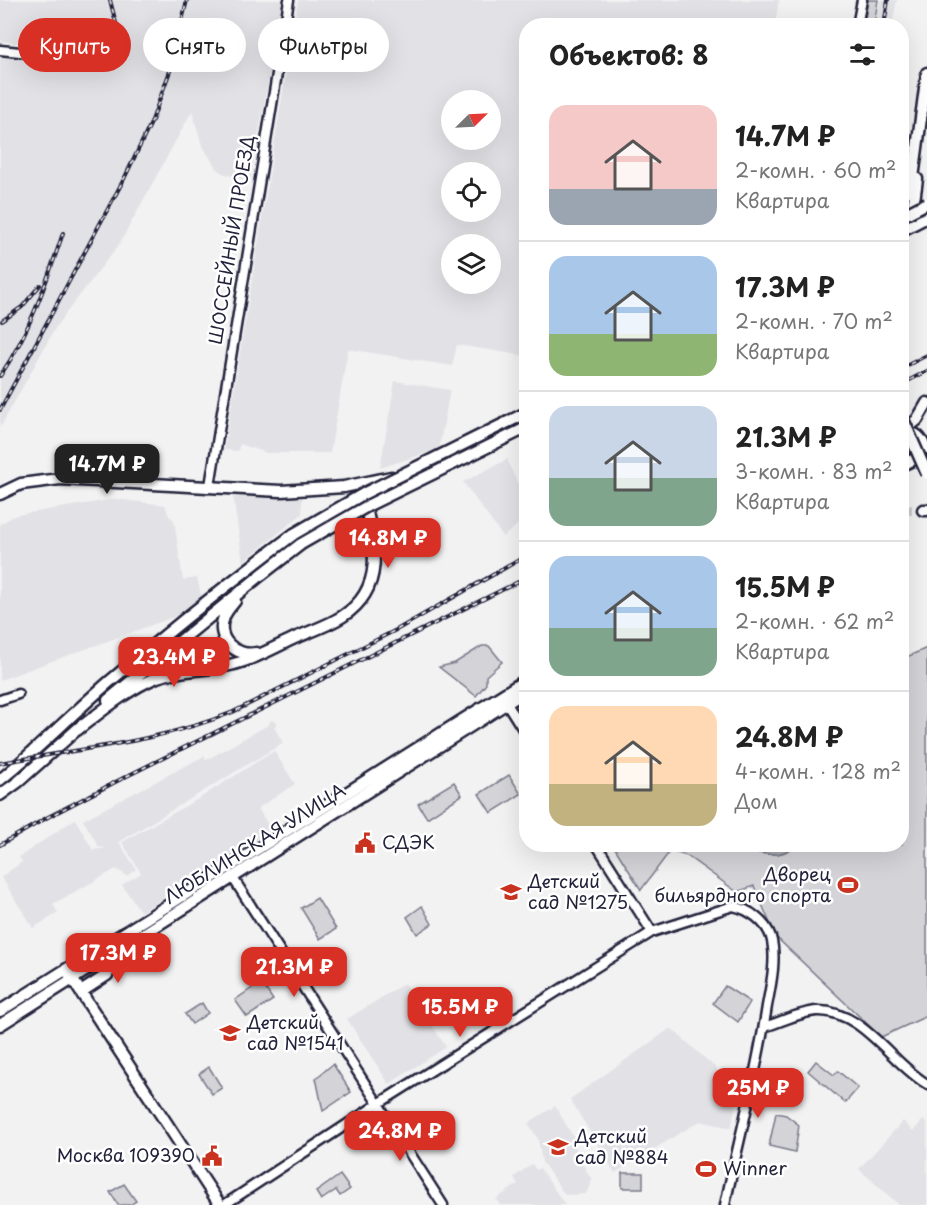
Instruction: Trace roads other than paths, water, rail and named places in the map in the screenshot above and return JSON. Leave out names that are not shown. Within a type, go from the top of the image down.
[{"type":"main road","points":[[909,185],[913,178],[927,73]]},
{"type":"main road","points":[[909,200],[927,105]]},
{"type":"main road","points":[[909,212],[927,203]]},
{"type":"main road","points":[[909,225],[927,216]]},
{"type":"main road","points":[[909,426],[920,417],[927,403]]},
{"type":"main road","points":[[0,780],[108,683],[294,534],[373,489],[519,416]]},
{"type":"main road","points":[[0,495],[21,484],[60,479],[281,491],[360,485],[431,465],[468,450],[519,424]]},
{"type":"main road","points":[[0,795],[77,730],[115,693],[301,544],[371,504],[519,431]]},
{"type":"main road","points":[[909,433],[927,474]]},
{"type":"main road","points":[[909,446],[916,443]]},
{"type":"main road","points":[[909,461],[924,452]]},
{"type":"main road","points":[[77,730],[121,698],[158,677],[232,665],[343,616],[363,597],[374,570],[375,554],[360,485]]},
{"type":"main road","points":[[261,575],[229,608],[224,617],[222,631],[228,644],[240,653],[254,654],[268,650]]},
{"type":"main road","name":"ЛЮБЛИНСКАЯ УЛИЦА","points":[[0,1024],[233,878],[504,699],[519,686]]},
{"type":"main road","name":"ЛЮБЛИНСКАЯ УЛИЦА","points":[[0,1011],[504,699],[519,694]]},
{"type":"main road","points":[[81,992],[107,975],[125,946]]},
{"type":"main road","points":[[66,969],[222,1205]]},
{"type":"street","name":"ШОССЕЙНЫЙ ПРОЕЗД","points":[[210,486],[289,0]]},
{"type":"street","points":[[859,18],[862,0]]},
{"type":"street","points":[[0,50],[18,52]]},
{"type":"street","points":[[909,432],[919,435],[924,452]]},
{"type":"street","points":[[0,700],[18,694]]},
{"type":"street","points":[[504,699],[519,723]]},
{"type":"street","points":[[601,852],[652,932]]},
{"type":"street","points":[[233,878],[443,1205]]},
{"type":"street","points":[[222,1205],[652,932],[734,906],[744,909],[759,920],[768,932],[772,945],[770,989],[764,1027],[723,1203]]},
{"type":"street","points":[[764,1027],[809,1012],[834,1013],[858,1025],[927,1084]]},
{"type":"tunnel","points":[[909,510],[923,510]]},
{"type":"railway","points":[[110,0],[115,18]]},
{"type":"railway","points":[[0,410],[125,177],[151,123],[170,71],[187,0]]},
{"type":"railway","points":[[885,18],[888,0]]},
{"type":"railway","points":[[0,376],[29,325],[63,233]]},
{"type":"railway","points":[[2,321],[22,307],[40,285]]},
{"type":"railway","points":[[909,364],[927,355]]},
{"type":"railway","points":[[909,380],[927,371]]},
{"type":"railway","points":[[0,763],[148,738],[233,712],[398,629],[519,560]]},
{"type":"railway","points":[[0,845],[127,776],[519,581]]},
{"type":"place","name":"СДЭК","points":[[365,843]]},
{"type":"place","name":"Дворец бильярдного спорта","points":[[848,885]]},
{"type":"place","name":"Детский сад №1275","points":[[511,892]]},
{"type":"place","name":"Детский сад №1541","points":[[230,1033]]},
{"type":"place","name":"Детский сад №884","points":[[558,1147]]},
{"type":"place","name":"Москва 109390","points":[[212,1156]]},
{"type":"place","name":"Winner","points":[[706,1169]]}]
